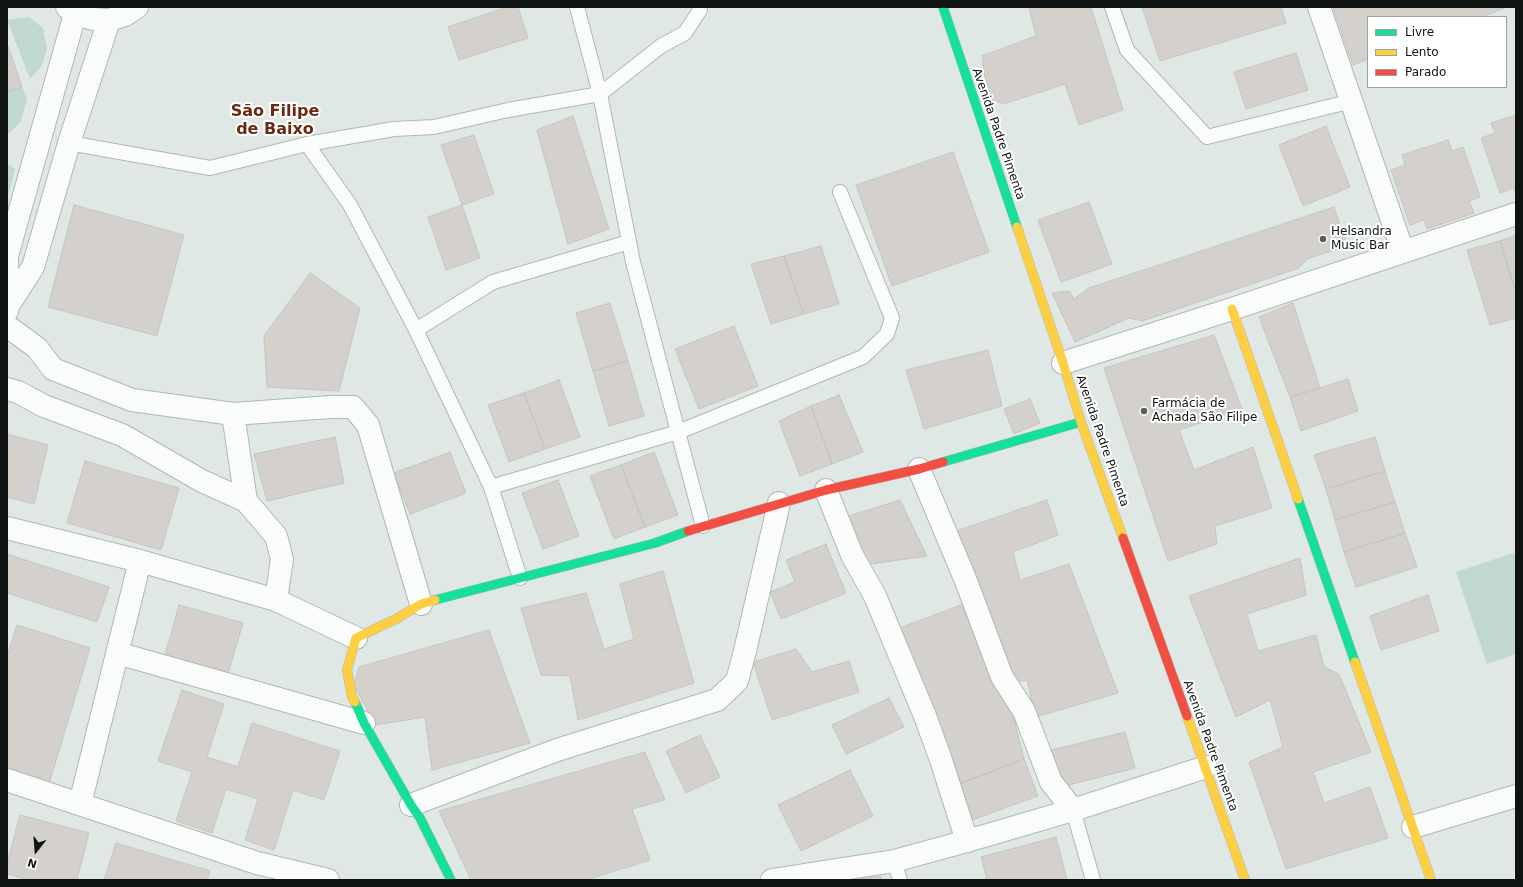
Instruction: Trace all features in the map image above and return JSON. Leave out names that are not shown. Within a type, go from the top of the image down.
[{"type":"street","points":[[137,7],[125,15],[109,20],[93,19],[71,11],[7,256],[8,314],[53,368],[132,400],[233,414],[331,406],[353,407],[368,425],[421,604]]},
{"type":"street","name":"Avenida Padre Pimenta","points":[[943,7],[1081,422],[1206,767],[1244,880]]},
{"type":"street","points":[[1319,7],[1403,252]]},
{"type":"street","points":[[8,314],[33,267],[69,143],[109,20]]},
{"type":"street","points":[[1062,363],[1232,309],[1516,214]]},
{"type":"street","points":[[1232,309],[1431,880]]},
{"type":"street","points":[[7,389],[18,392],[44,406],[122,435],[202,481],[246,501],[276,536],[282,559],[276,600]]},
{"type":"street","points":[[233,414],[246,501]]},
{"type":"street","points":[[451,880],[420,818],[364,723],[352,697],[347,670],[356,638],[396,619],[421,604],[655,543],[703,526],[779,503],[826,490],[919,469],[1081,422]]},
{"type":"street","points":[[919,469],[966,581],[1002,677],[1024,711],[1051,782],[1073,810]]},
{"type":"street","points":[[826,490],[852,555],[875,596],[925,716],[941,760],[967,842]]},
{"type":"street","points":[[411,805],[557,750],[717,700],[737,681],[746,651],[779,503]]},
{"type":"street","points":[[7,528],[140,561],[276,600],[356,638]]},
{"type":"street","points":[[80,804],[140,561]]},
{"type":"street","points":[[117,653],[364,723]]},
{"type":"street","points":[[772,880],[897,870],[967,842],[1073,810],[1206,767]]},
{"type":"street","points":[[7,780],[257,863],[328,880]]},
{"type":"street","points":[[1413,827],[1516,796]]},
{"type":"lane","points":[[577,7],[600,94],[633,262],[703,526]]},
{"type":"lane","points":[[69,143],[210,168],[307,144],[394,129],[434,126],[508,110],[600,94],[662,46],[685,34],[700,10],[700,7]]},
{"type":"lane","points":[[1112,7],[1127,50],[1206,137],[1352,101]]},
{"type":"lane","points":[[307,144],[350,205],[416,330],[491,487],[520,578]]},
{"type":"lane","points":[[491,487],[678,432],[863,357],[887,334],[892,318],[840,192]]},
{"type":"lane","points":[[416,330],[493,282],[630,242]]},
{"type":"lane","points":[[1073,810],[1093,880]]},
{"type":"green space","points":[[29,17],[43,28],[47,49],[41,67],[30,79],[7,20]]},
{"type":"green space","points":[[22,87],[27,99],[21,121],[10,133],[7,132],[7,92]]},
{"type":"green space","points":[[7,164],[15,169],[7,200]]},
{"type":"green space","points":[[1516,552],[1516,654],[1487,664],[1456,572]]},
{"type":"building","points":[[507,7],[518,7],[528,38],[459,60],[448,27]]},
{"type":"building","points":[[1029,7],[1091,7],[1123,110],[1079,125],[1065,84],[1004,104],[992,99],[984,74],[982,56],[1036,36]]},
{"type":"building","points":[[1142,7],[1281,7],[1286,23],[1160,61]]},
{"type":"building","points":[[1333,7],[1507,7],[1484,16],[1367,16],[1367,59],[1353,65]]},
{"type":"building","points":[[7,43],[22,87],[7,92]]},
{"type":"building","points":[[1296,53],[1308,90],[1246,109],[1234,72]]},
{"type":"building","points":[[1516,115],[1516,194],[1514,188],[1500,193],[1481,138],[1495,133],[1491,123]]},
{"type":"building","points":[[573,116],[609,229],[568,244],[537,130]]},
{"type":"building","points":[[1326,126],[1350,187],[1303,206],[1279,145]]},
{"type":"building","points":[[474,135],[494,194],[462,205],[441,145]]},
{"type":"building","points":[[1448,140],[1452,151],[1463,147],[1480,197],[1469,201],[1474,213],[1427,229],[1424,220],[1410,225],[1391,170],[1405,165],[1402,155]]},
{"type":"building","points":[[953,152],[989,252],[892,286],[856,185]]},
{"type":"building","points":[[1089,202],[1112,264],[1061,282],[1038,220]]},
{"type":"building","points":[[74,205],[184,235],[157,336],[48,307]]},
{"type":"building","points":[[462,205],[480,258],[446,270],[428,217]]},
{"type":"building","points":[[1334,207],[1347,246],[1307,259],[1299,268],[1142,321],[1129,318],[1075,342],[1052,293],[1069,291],[1074,299],[1089,288]]},
{"type":"building","points":[[1516,235],[1516,292],[1500,241]]},
{"type":"building","points":[[1500,241],[1516,292],[1516,318],[1490,325],[1467,250]]},
{"type":"building","points":[[821,246],[839,304],[804,314],[784,256]]},
{"type":"building","points":[[784,256],[804,314],[771,324],[751,264]]},
{"type":"building","points":[[310,273],[360,308],[339,391],[267,387],[264,336]]},
{"type":"building","points":[[610,303],[628,361],[593,371],[576,313]]},
{"type":"building","points":[[1293,303],[1320,388],[1290,397],[1259,317]]},
{"type":"building","points":[[734,326],[758,386],[699,409],[675,349]]},
{"type":"building","points":[[1214,335],[1242,409],[1179,430],[1194,470],[1253,447],[1272,508],[1215,526],[1217,544],[1168,561],[1104,368]]},
{"type":"building","points":[[988,350],[1002,406],[924,429],[906,370]]},
{"type":"building","points":[[628,361],[644,416],[609,426],[593,371]]},
{"type":"building","points":[[1348,379],[1358,411],[1301,431],[1290,397]]},
{"type":"building","points":[[559,380],[580,437],[545,449],[524,393]]},
{"type":"building","points":[[524,393],[545,449],[509,462],[488,405]]},
{"type":"building","points":[[839,395],[863,452],[832,464],[811,406]]},
{"type":"building","points":[[1030,399],[1040,423],[1014,434],[1004,409]]},
{"type":"building","points":[[811,406],[832,464],[800,476],[779,421]]},
{"type":"building","points":[[7,434],[48,445],[34,504],[7,497]]},
{"type":"building","points":[[335,437],[344,483],[267,501],[254,454]]},
{"type":"building","points":[[1375,437],[1385,471],[1326,489],[1314,455]]},
{"type":"building","points":[[450,452],[466,493],[410,514],[394,473]]},
{"type":"building","points":[[654,452],[678,515],[645,527],[621,465]]},
{"type":"building","points":[[85,461],[179,488],[161,550],[67,523]]},
{"type":"building","points":[[621,465],[645,527],[614,539],[590,476]]},
{"type":"building","points":[[1385,471],[1395,502],[1335,520],[1326,489]]},
{"type":"building","points":[[558,480],[579,536],[543,549],[522,493]]},
{"type":"building","points":[[900,500],[927,556],[858,566],[839,519]]},
{"type":"building","points":[[1047,500],[1058,535],[1013,552],[1020,580],[1069,564],[1118,693],[1036,717],[1027,680],[1008,683],[950,533]]},
{"type":"building","points":[[1395,502],[1405,533],[1344,552],[1335,520]]},
{"type":"building","points":[[1405,533],[1417,567],[1356,587],[1344,552]]},
{"type":"building","points":[[826,544],[846,593],[781,619],[770,592],[795,582],[786,560]]},
{"type":"building","points":[[7,554],[109,587],[97,622],[7,593]]},
{"type":"building","points":[[1300,558],[1306,595],[1247,614],[1258,651],[1316,635],[1324,667],[1339,674],[1371,752],[1313,772],[1324,803],[1370,787],[1388,838],[1286,869],[1249,762],[1283,747],[1270,700],[1236,717],[1189,596]]},
{"type":"building","points":[[663,571],[694,683],[578,720],[570,676],[541,675],[521,608],[586,593],[604,649],[634,639],[620,584]]},
{"type":"building","points":[[1428,595],[1439,631],[1381,650],[1370,616]]},
{"type":"building","points":[[179,605],[243,623],[227,677],[164,659]]},
{"type":"building","points":[[961,605],[1011,707],[1024,759],[959,784],[897,629]]},
{"type":"building","points":[[17,625],[90,648],[49,784],[7,771],[7,657]]},
{"type":"building","points":[[489,630],[530,743],[432,770],[425,717],[375,725],[354,685],[359,667]]},
{"type":"building","points":[[796,649],[812,672],[849,661],[859,692],[772,720],[753,662]]},
{"type":"building","points":[[182,690],[224,704],[207,757],[238,767],[252,723],[340,751],[324,800],[293,790],[274,850],[245,840],[258,799],[226,789],[212,833],[176,821],[192,772],[158,761]]},
{"type":"building","points":[[889,698],[904,727],[846,754],[832,725]]},
{"type":"building","points":[[1125,732],[1135,768],[1057,788],[1047,751]]},
{"type":"building","points":[[700,735],[720,777],[686,793],[666,751]]},
{"type":"building","points":[[645,752],[665,800],[632,809],[650,860],[586,880],[471,880],[439,811]]},
{"type":"building","points":[[1024,759],[1038,796],[972,820],[959,784]]},
{"type":"building","points":[[850,770],[873,816],[801,851],[778,805]]},
{"type":"building","points":[[20,815],[89,833],[77,880],[29,880],[7,874],[7,864]]},
{"type":"building","points":[[1056,837],[1067,880],[987,880],[981,857]]},
{"type":"building","points":[[116,843],[210,871],[207,880],[104,880]]},
{"type":"building","points":[[880,876],[882,880],[848,880]]},
{"type":"traffic: fast","points":[[943,7],[1017,227]]},
{"type":"traffic: fast","points":[[943,462],[1081,422]]},
{"type":"traffic: fast","points":[[1298,499],[1355,662]]},
{"type":"traffic: fast","points":[[435,600],[655,543],[688,531]]},
{"type":"traffic: fast","points":[[355,702],[364,723],[420,818],[451,880]]},
{"type":"traffic: slow","points":[[1017,227],[1063,363],[1081,422],[1123,538]]},
{"type":"traffic: slow","points":[[1232,309],[1298,499]]},
{"type":"traffic: slow","points":[[355,702],[352,697],[347,670],[356,638],[396,619],[421,604],[435,600]]},
{"type":"traffic: slow","points":[[1355,662],[1431,880]]},
{"type":"traffic: slow","points":[[1187,716],[1245,880]]},
{"type":"traffic: jam","points":[[688,531],[826,490],[919,469],[943,462]]},
{"type":"traffic: jam","points":[[1123,538],[1187,716]]},
{"type":"place","name":"Helsandra Music Bar","points":[[1323,239]]},
{"type":"place","name":"Farmácia de Achada São Filipe","points":[[1144,411]]},
{"type":"district","name":"São Filipe de Baixo","points":[[275,121]]}]
